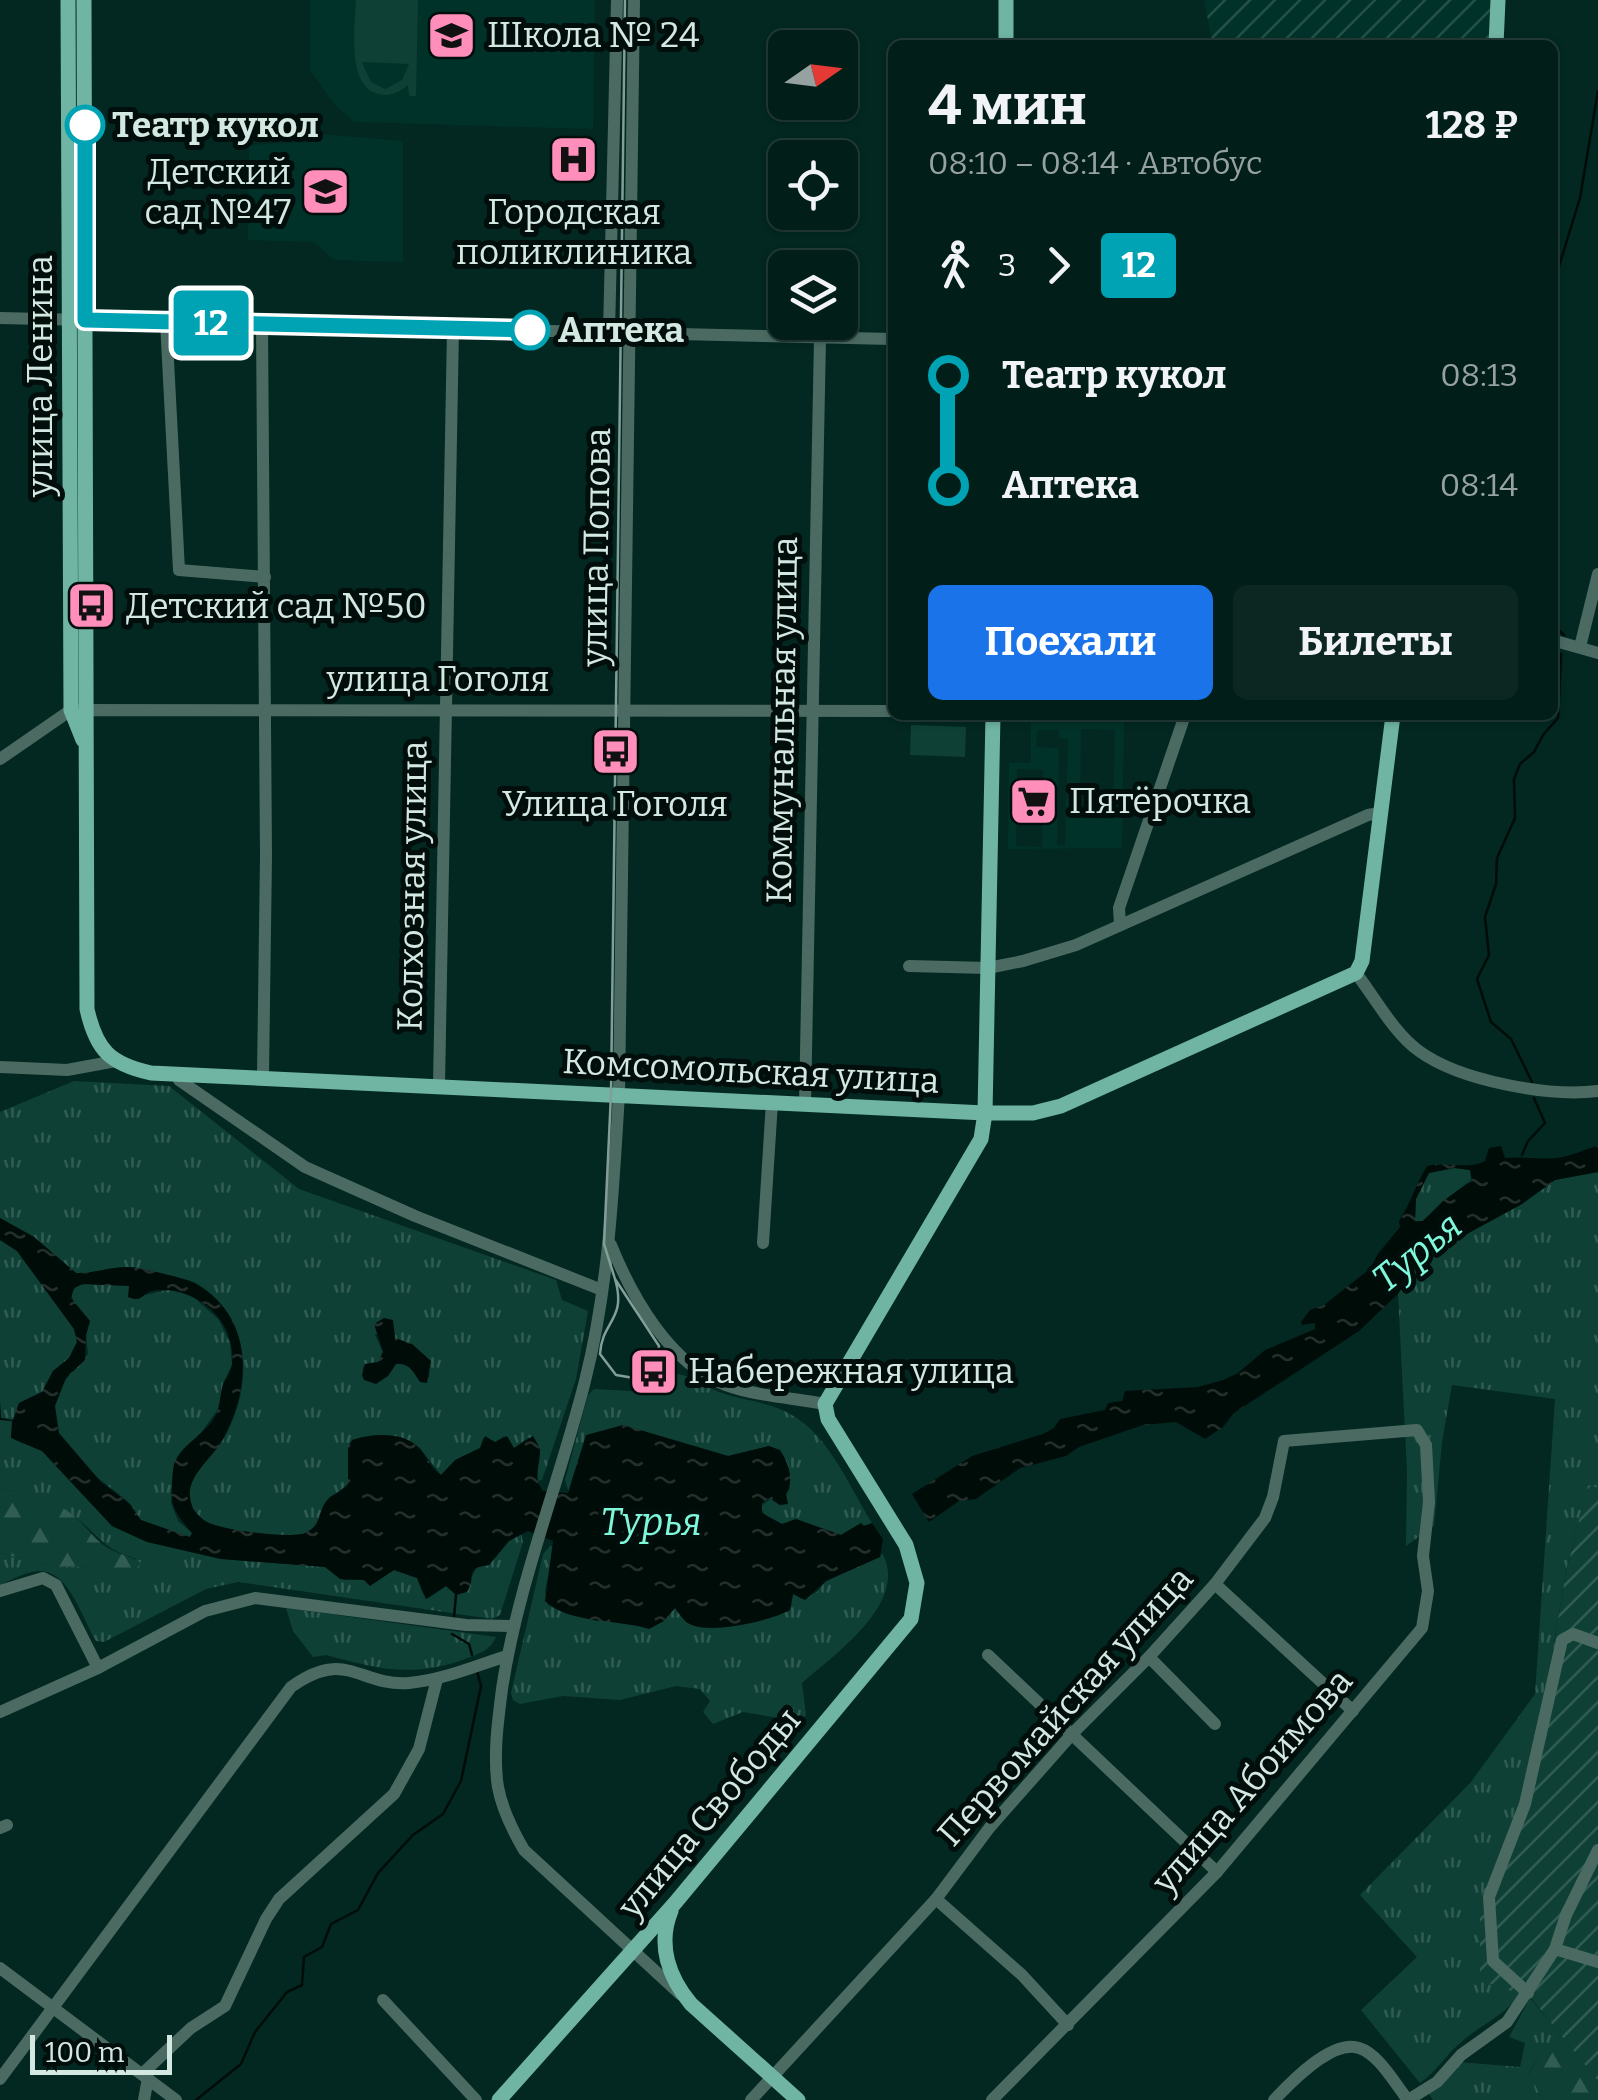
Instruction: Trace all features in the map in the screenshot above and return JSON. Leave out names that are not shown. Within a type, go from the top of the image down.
[{"type":"main road","name":"улица Ленина","points":[[68,0],[77,319]]},
{"type":"main road","name":"улица Ленина","points":[[84,0],[77,319],[78,710],[86,749],[88,1009],[92,1033],[116,1062]]},
{"type":"main road","points":[[1006,0],[1006,40]]},
{"type":"main road","points":[[1496,40],[1498,0]]},
{"type":"main road","points":[[824,1404],[981,1138],[985,1113],[993,720]]},
{"type":"main road","points":[[1356,973],[1362,960],[1392,720]]},
{"type":"main road","name":"Комсомольская улица","points":[[116,1062],[151,1073],[177,1075],[1033,1113],[1061,1106],[1356,973]]},
{"type":"main road","name":"улица Свободы","points":[[499,2100],[675,1903],[910,1619],[917,1583],[906,1544],[828,1419],[824,1404]]},
{"type":"main road","points":[[675,1903],[666,1933],[668,1967],[676,1987],[798,2100]]},
{"type":"street","points":[[610,332],[617,0]]},
{"type":"street","name":"улица Попова","points":[[634,0],[619,1094],[610,1243],[585,1380],[507,1656],[496,1747],[498,1788],[510,1824],[534,1860],[691,2004]]},
{"type":"street","points":[[0,318],[768,337]]},
{"type":"street","points":[[166,322],[179,570],[265,577]]},
{"type":"street","points":[[262,324],[264,1076]]},
{"type":"street","name":"Колхозная улица","points":[[438,1085],[453,328]]},
{"type":"street","points":[[858,339],[888,340]]},
{"type":"street","name":"Коммунальная улица","points":[[805,1104],[820,340]]},
{"type":"street","points":[[1580,647],[1598,574]]},
{"type":"street","points":[[1558,642],[1598,653]]},
{"type":"street","points":[[0,759],[78,710]]},
{"type":"street","name":"улица Гоголя","points":[[78,710],[888,710]]},
{"type":"street","points":[[1120,924],[1119,908],[1183,720]]},
{"type":"street","points":[[909,966],[988,968],[1076,945],[1380,813]]},
{"type":"street","points":[[1356,973],[1420,1052],[1474,1076],[1526,1089],[1572,1094],[1598,1090]]},
{"type":"street","points":[[0,1067],[66,1070],[116,1062]]},
{"type":"street","points":[[177,1075],[281,1154],[305,1167],[415,1216],[602,1290]]},
{"type":"street","points":[[763,1242],[772,1102]]},
{"type":"street","points":[[610,1243],[625,1279],[646,1313],[694,1368],[726,1385],[824,1404]]},
{"type":"street","name":"Первомайская улица","points":[[751,2100],[936,1899],[990,1827],[1073,1733],[1215,1584],[1266,1518],[1284,1441],[1417,1430],[1426,1445]]},
{"type":"street","name":"улица Абоимова","points":[[992,2100],[1217,1872],[1422,1628],[1428,1591],[1423,1556],[1429,1502],[1426,1445]]},
{"type":"street","points":[[0,1590],[43,1578],[56,1585],[98,1668]]},
{"type":"street","points":[[1215,1584],[1353,1711]]},
{"type":"street","points":[[0,1712],[98,1668],[205,1611],[255,1598],[466,1625],[514,1626]]},
{"type":"street","points":[[1528,1992],[1493,1960],[1489,1897],[1525,1804],[1562,1640],[1573,1634],[1598,1643]]},
{"type":"street","points":[[988,1654],[1217,1872]]},
{"type":"street","points":[[0,2079],[291,1687],[310,1674],[339,1668],[404,1684],[437,1679],[507,1656]]},
{"type":"street","points":[[1149,1657],[1216,1724]]},
{"type":"street","points":[[144,2100],[145,2076],[191,2028],[225,2006],[279,1899],[394,1794],[418,1749],[437,1679]]},
{"type":"street","points":[[1274,2100],[1316,2062],[1344,2046],[1360,2048],[1372,2056],[1408,2100],[1437,2082],[1461,2055],[1508,2022],[1556,1949],[1566,1915],[1598,1850]]},
{"type":"street","points":[[936,1899],[1022,1975],[1068,2025]]},
{"type":"street","points":[[1556,1949],[1598,1962]]},
{"type":"street","points":[[0,1968],[176,2100]]},
{"type":"street","points":[[382,2000],[476,2100]]},
{"type":"shaded area","name":"Школа № 24","points":[[310,0],[595,0],[593,129],[354,122],[334,104],[310,70]]},
{"type":"shaded area","points":[[1204,0],[1494,0],[1492,40],[1212,40]]},
{"type":"shaded area","name":"Детский сад №47","points":[[307,133],[403,141],[403,262],[334,260],[314,242],[248,240],[249,145],[305,142]]},
{"type":"shaded area","points":[[1031,720],[1124,720],[1122,848],[1008,849],[1009,763],[1031,763]],"holes":[[[1081,729],[1115,730],[1113,819],[1080,818]],[[1037,730],[1059,730],[1059,738],[1068,739],[1065,846],[1057,845],[1059,748],[1036,747]],[[1017,769],[1043,770],[1042,847],[1016,846]]]},
{"type":"green space","points":[[356,0],[418,0],[416,96],[409,96],[408,85],[395,93],[379,94],[361,80],[354,39]],"holes":[[[363,62],[409,64],[402,80],[385,89],[371,82]]]},
{"type":"green space","points":[[911,725],[966,727],[965,757],[910,755]]},
{"type":"green space","points":[[74,1081],[169,1086],[299,1189],[556,1280],[562,1300],[588,1311],[576,1379],[542,1480],[537,1481],[529,1437],[514,1448],[504,1436],[495,1442],[483,1438],[480,1448],[456,1460],[441,1475],[419,1447],[348,1447],[348,1484],[325,1503],[321,1520],[306,1533],[253,1533],[205,1521],[192,1507],[190,1488],[234,1418],[243,1375],[242,1353],[228,1314],[215,1297],[185,1279],[130,1267],[76,1273],[34,1237],[0,1218],[0,1112]],"holes":[[[393,1326],[395,1338],[420,1352],[427,1363],[429,1378],[417,1378],[409,1367],[399,1364],[390,1373],[362,1370],[365,1364],[378,1362],[383,1352],[375,1335]]]},
{"type":"green space","points":[[1455,1168],[1470,1170],[1471,1180],[1422,1221],[1415,1221],[1416,1199],[1429,1173]]},
{"type":"green space","points":[[1598,1172],[1598,1488],[1588,1486],[1566,1571],[1545,1697],[1521,1994],[1506,2010],[1459,2044],[1420,2083],[1361,2010],[1417,1957],[1360,1895],[1471,1782],[1535,1694],[1555,1399],[1452,1385],[1434,1526],[1406,1546],[1407,1471],[1398,1294],[1421,1256],[1438,1242],[1465,1235],[1522,1204],[1555,1180]]},
{"type":"green space","points":[[0,1240],[17,1251],[74,1329],[77,1342],[69,1358],[53,1371],[42,1392],[19,1403],[11,1433],[15,1440],[42,1451],[112,1526],[147,1542],[221,1559],[325,1567],[344,1580],[364,1580],[370,1585],[394,1570],[417,1578],[423,1594],[429,1598],[446,1586],[452,1591],[470,1580],[477,1567],[489,1565],[521,1533],[523,1542],[500,1615],[492,1619],[238,1582],[206,1589],[104,1642],[96,1641],[74,1597],[49,1573],[28,1573],[0,1585],[0,1553],[54,1567],[137,1559],[110,1547],[52,1503],[0,1488]]},
{"type":"green space","points":[[78,1285],[129,1286],[129,1292],[145,1295],[172,1289],[189,1293],[219,1320],[230,1343],[232,1365],[223,1383],[218,1409],[173,1472],[171,1503],[178,1521],[192,1533],[190,1537],[139,1519],[126,1500],[92,1473],[62,1440],[54,1413],[57,1396],[65,1380],[88,1354],[86,1335],[90,1321],[74,1303],[71,1293]]},
{"type":"green space","points":[[672,1373],[722,1393],[774,1407],[798,1419],[835,1459],[872,1523],[861,1523],[841,1535],[796,1519],[782,1524],[766,1517],[760,1507],[772,1498],[780,1505],[790,1488],[769,1446],[728,1456],[623,1425],[601,1436],[586,1451],[575,1470],[569,1493],[565,1480],[588,1395],[594,1389],[646,1392]]},
{"type":"green space","points":[[1588,1485],[1598,1488],[1598,2081],[1531,1998],[1480,1980],[1480,1898],[1523,1800],[1566,1572]]},
{"type":"green space","points":[[0,1488],[58,1505],[105,1546],[141,1563],[134,1571],[54,1567],[0,1553]]},
{"type":"green space","points":[[554,1546],[545,1591],[548,1605],[596,1621],[664,1621],[674,1607],[691,1624],[727,1627],[791,1607],[793,1594],[802,1599],[817,1592],[826,1581],[882,1553],[888,1572],[886,1590],[864,1626],[802,1683],[806,1715],[789,1737],[778,1718],[743,1712],[713,1724],[703,1712],[710,1701],[700,1689],[676,1686],[620,1700],[563,1696],[520,1704],[513,1700],[511,1693],[543,1554]]},
{"type":"green space","points":[[286,1608],[496,1637],[483,1651],[446,1665],[412,1670],[379,1667],[326,1655],[313,1657],[293,1631]]},
{"type":"green space","points":[[1530,1998],[1561,2035],[1539,2056],[1529,2073],[1543,2100],[1433,2100],[1428,2093],[1459,2062],[1520,2067],[1525,2043],[1509,2037]]},
{"type":"green space","points":[[1561,2035],[1598,2081],[1598,2100],[1543,2100],[1529,2074],[1539,2056]]},
{"type":"water","name":"Турья","points":[[1501,1146],[1505,1158],[1551,1158],[1598,1146],[1598,1172],[1555,1180],[1522,1204],[1465,1235],[1438,1242],[1421,1257],[1398,1294],[1359,1331],[1234,1413],[1223,1427],[1205,1439],[1176,1422],[1143,1425],[1079,1447],[1066,1456],[1020,1468],[976,1499],[959,1501],[929,1522],[912,1494],[972,1456],[1043,1434],[1060,1419],[1105,1410],[1108,1403],[1122,1401],[1125,1391],[1198,1387],[1223,1380],[1238,1373],[1265,1350],[1315,1329],[1315,1323],[1301,1322],[1310,1310],[1324,1305],[1371,1268],[1400,1227],[1399,1221],[1427,1166],[1479,1164],[1485,1161],[1489,1148]],"holes":[[[1454,1168],[1470,1170],[1472,1180],[1423,1221],[1415,1221],[1416,1199],[1429,1173]]]},
{"type":"water","name":"Турья","points":[[0,1218],[34,1237],[76,1273],[130,1267],[177,1277],[196,1284],[229,1315],[242,1354],[239,1397],[223,1439],[196,1474],[190,1489],[195,1511],[215,1525],[271,1534],[305,1533],[316,1524],[327,1500],[348,1484],[348,1447],[352,1440],[370,1436],[407,1439],[441,1475],[455,1460],[480,1448],[485,1436],[495,1442],[507,1436],[514,1448],[533,1436],[540,1448],[537,1476],[543,1491],[568,1493],[586,1435],[623,1425],[728,1456],[769,1446],[780,1450],[789,1472],[788,1504],[780,1505],[769,1498],[762,1503],[762,1513],[782,1524],[796,1519],[841,1535],[861,1523],[872,1523],[883,1539],[880,1557],[826,1581],[805,1600],[793,1594],[790,1610],[768,1619],[706,1628],[685,1621],[675,1608],[664,1621],[649,1629],[567,1614],[545,1601],[553,1541],[528,1531],[509,1541],[489,1565],[473,1571],[467,1592],[456,1595],[446,1586],[426,1599],[417,1578],[394,1570],[370,1586],[364,1580],[340,1579],[325,1567],[221,1559],[147,1542],[112,1526],[42,1451],[11,1438],[12,1421],[0,1420],[0,1401],[1,1418],[13,1420],[19,1403],[42,1392],[53,1371],[69,1358],[77,1342],[74,1329],[17,1251],[0,1240]],"holes":[[[83,1284],[129,1286],[128,1297],[133,1299],[167,1290],[197,1299],[220,1319],[232,1348],[231,1367],[214,1417],[175,1461],[173,1505],[192,1533],[190,1537],[141,1520],[130,1504],[101,1482],[59,1433],[55,1406],[66,1378],[85,1360],[90,1321],[71,1298],[74,1288]]]},
{"type":"water","points":[[384,1318],[393,1320],[395,1338],[412,1344],[431,1361],[427,1383],[420,1382],[411,1369],[401,1364],[396,1364],[376,1384],[364,1380],[365,1364],[378,1362],[383,1352],[374,1324]]},
{"type":"waterway","points":[[1558,270],[1580,198],[1598,91]]},
{"type":"waterway","points":[[1558,630],[1564,635]]},
{"type":"waterway","points":[[1558,718],[1561,654]]},
{"type":"waterway","points":[[1532,1082],[1511,1039],[1491,1022],[1477,979],[1489,955],[1485,917],[1496,884],[1497,858],[1515,818],[1514,779],[1520,764],[1534,752],[1556,720]]},
{"type":"waterway","points":[[1522,1155],[1528,1141],[1545,1123],[1534,1098]]},
{"type":"waterway","points":[[454,1617],[456,1595]]},
{"type":"waterway","points":[[452,1634],[469,1644],[472,1655]]},
{"type":"waterway","points":[[196,2100],[241,2064],[255,2032],[287,1992],[302,1985],[304,1957],[322,1947],[331,1924],[358,1910],[378,1873],[413,1835],[443,1814],[461,1781],[481,1686],[477,1671]]},
{"type":"tram line","points":[[615,1279],[618,1303],[600,1354],[616,1375],[640,1379],[655,1367],[659,1346],[615,1279],[604,1244],[611,1094],[625,0]]},
{"type":"bus line","name":"12","points":[[85,125],[85,320],[530,330]]},
{"type":"place","name":"Школа № 24","points":[[452,35]]},
{"type":"place","name":"Театр кукол","points":[[85,125]]},
{"type":"place","name":"Городская поликлиника","points":[[574,160]]},
{"type":"place","name":"Детский сад №47","points":[[326,192]]},
{"type":"place","name":"Аптека","points":[[530,330]]},
{"type":"place","name":"Детский сад №50","points":[[91,606]]},
{"type":"place","name":"Улица Гоголя","points":[[615,752]]},
{"type":"place","name":"Пятёрочка","points":[[1034,801]]},
{"type":"place","name":"Набережная улица","points":[[653,1371]]}]
